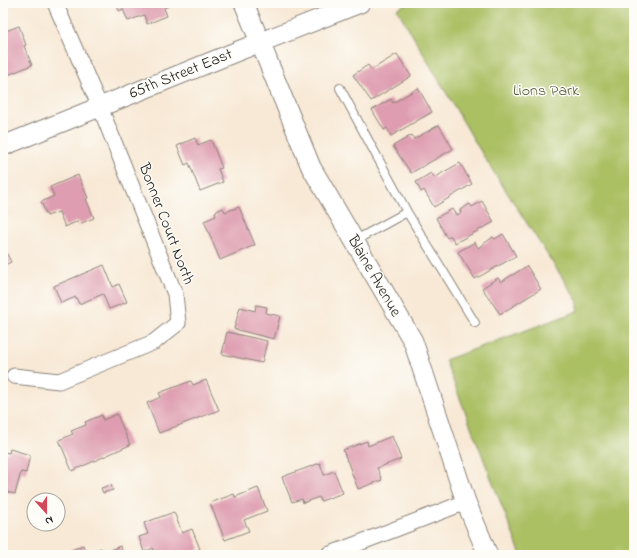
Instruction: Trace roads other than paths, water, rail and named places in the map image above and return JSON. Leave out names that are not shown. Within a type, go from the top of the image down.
[{"type":"street","points":[[55,3],[100,107]]},
{"type":"street","name":"Blaine Avenue","points":[[244,3],[311,167],[412,341],[466,502],[488,555]]},
{"type":"street","name":"65th Street East","points":[[3,146],[360,3]]},
{"type":"street","name":"Bonner Court North","points":[[14,376],[59,381],[154,342],[178,323],[175,294],[100,107]]},
{"type":"street","points":[[328,555],[466,502]]},
{"type":"lane","points":[[340,88],[408,212],[475,323]]},
{"type":"lane","points":[[354,241],[408,212]]},
{"type":"park label","name":"Lions Park","points":[[546,91]]}]
